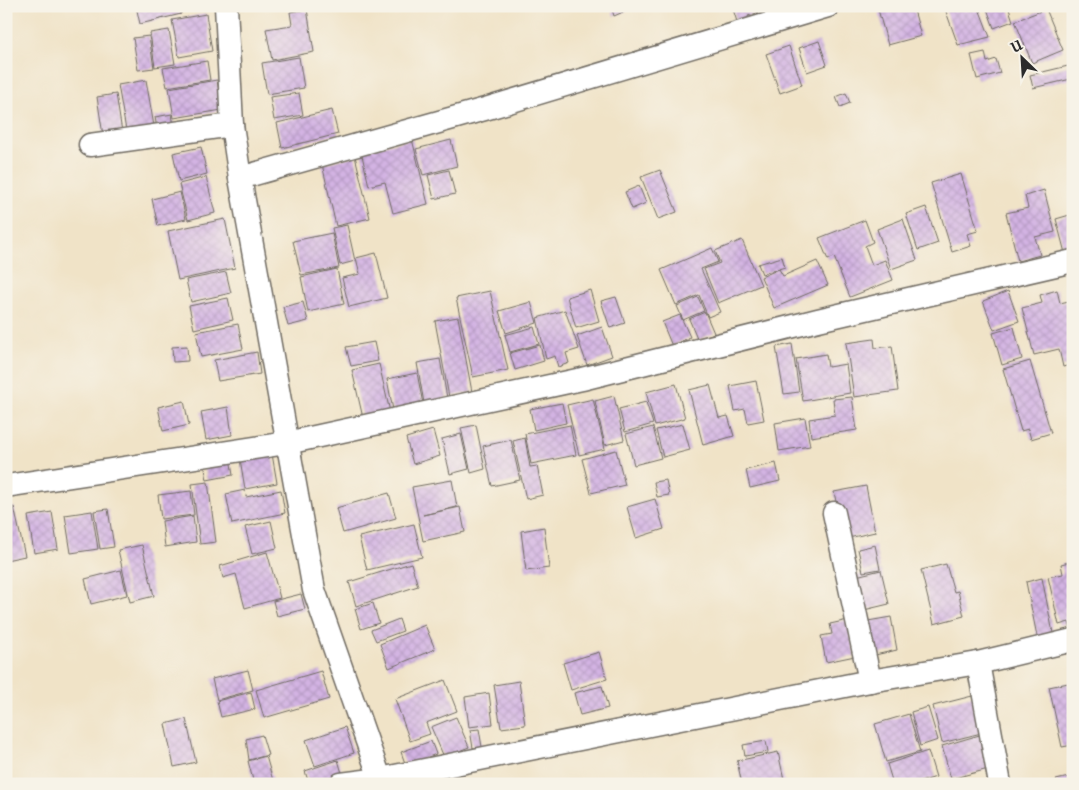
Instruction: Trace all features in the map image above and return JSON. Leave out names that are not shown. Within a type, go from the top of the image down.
[{"type":"street","points":[[240,178],[485,110],[828,6]]},
{"type":"street","points":[[232,8],[232,125],[314,590],[381,781]]},
{"type":"street","points":[[90,145],[232,125]]},
{"type":"street","points":[[6,486],[287,443],[582,379],[818,320],[1073,260]]},
{"type":"street","points":[[834,513],[870,682]]},
{"type":"street","points":[[341,784],[381,781],[870,682],[978,663],[1073,640]]},
{"type":"street","points":[[978,663],[1000,784]]},
{"type":"building","points":[[136,6],[180,6],[181,14],[140,24]]},
{"type":"building","points":[[611,6],[637,6],[614,16]]},
{"type":"building","points":[[732,6],[770,6],[771,8],[748,16],[750,21],[738,25]]},
{"type":"building","points":[[877,6],[913,6],[921,36],[888,45]]},
{"type":"building","points":[[944,6],[978,6],[990,37],[958,45]]},
{"type":"building","points":[[986,6],[1008,6],[1013,21],[994,28]]},
{"type":"building","points":[[307,9],[314,52],[272,60],[266,29],[292,25],[290,12]]},
{"type":"building","points":[[1046,9],[1063,50],[1032,63],[1015,21]]},
{"type":"building","points":[[206,14],[212,51],[179,57],[172,20]]},
{"type":"building","points":[[169,30],[175,64],[155,67],[150,33]]},
{"type":"building","points":[[149,36],[154,68],[138,70],[133,38]]},
{"type":"building","points":[[819,41],[827,65],[807,72],[799,48]]},
{"type":"building","points":[[789,46],[802,85],[780,93],[766,54]]},
{"type":"building","points":[[985,52],[987,62],[996,59],[1000,73],[977,79],[971,55]]},
{"type":"building","points":[[299,57],[304,88],[267,94],[262,63]]},
{"type":"building","points":[[207,61],[210,80],[167,87],[163,68]]},
{"type":"building","points":[[1068,66],[1071,79],[1033,88],[1030,75]]},
{"type":"building","points":[[146,80],[155,132],[127,136],[118,85]]},
{"type":"building","points":[[217,80],[222,110],[174,118],[169,88]]},
{"type":"building","points":[[299,93],[303,115],[274,120],[270,97]]},
{"type":"building","points":[[846,93],[850,103],[840,107],[836,97]]},
{"type":"building","points":[[116,94],[122,132],[103,135],[97,97]]},
{"type":"building","points":[[332,110],[338,134],[282,148],[277,123]]},
{"type":"building","points":[[172,114],[174,126],[157,129],[155,117]]},
{"type":"building","points":[[412,139],[428,204],[393,213],[385,182],[369,186],[361,151]]},
{"type":"building","points":[[451,140],[457,166],[423,175],[416,149]]},
{"type":"building","points":[[201,147],[207,174],[179,181],[173,153]]},
{"type":"building","points":[[355,156],[370,218],[336,226],[322,164]]},
{"type":"building","points":[[449,170],[455,194],[434,199],[428,175]]},
{"type":"building","points":[[660,170],[677,212],[658,219],[641,177]]},
{"type":"building","points":[[961,174],[978,231],[967,234],[971,246],[952,252],[931,183]]},
{"type":"building","points":[[206,177],[215,213],[188,220],[179,184]]},
{"type":"building","points":[[639,186],[646,203],[632,209],[625,192]]},
{"type":"building","points":[[1044,190],[1055,232],[1035,237],[1040,255],[1018,261],[1006,213],[1028,208],[1025,196]]},
{"type":"building","points":[[180,192],[186,219],[158,226],[152,199]]},
{"type":"building","points":[[926,207],[938,243],[918,250],[906,214]]},
{"type":"building","points":[[1073,214],[1073,251],[1065,253],[1056,219]]},
{"type":"building","points":[[225,219],[235,268],[178,280],[168,231]]},
{"type":"building","points":[[903,219],[917,260],[891,269],[877,229]]},
{"type":"building","points":[[865,220],[873,242],[865,246],[872,265],[885,260],[893,280],[850,297],[834,257],[828,260],[819,238]]},
{"type":"building","points":[[347,225],[355,261],[340,265],[332,228]]},
{"type":"building","points":[[332,233],[339,268],[301,275],[293,241]]},
{"type":"building","points":[[742,240],[761,285],[718,303],[704,269],[720,263],[715,251]]},
{"type":"building","points":[[712,248],[718,262],[701,269],[720,312],[708,317],[699,295],[676,305],[661,270]]},
{"type":"building","points":[[376,253],[387,298],[349,307],[342,278],[360,274],[356,258]]},
{"type":"building","points":[[782,257],[785,267],[762,274],[758,264]]},
{"type":"building","points":[[817,261],[828,285],[774,308],[761,277],[779,269],[783,276]]},
{"type":"building","points":[[337,269],[344,304],[308,312],[301,277]]},
{"type":"building","points":[[226,272],[231,293],[191,302],[186,280]]},
{"type":"building","points":[[590,290],[599,321],[576,328],[567,297]]},
{"type":"building","points":[[1057,290],[1060,303],[1073,300],[1073,364],[1063,367],[1059,349],[1034,355],[1022,308],[1042,303],[1040,295]]},
{"type":"building","points":[[490,291],[508,370],[473,377],[456,298]]},
{"type":"building","points":[[1008,291],[1019,321],[994,330],[983,301]]},
{"type":"building","points":[[616,297],[625,323],[610,328],[601,301]]},
{"type":"building","points":[[698,297],[704,311],[683,320],[677,306]]},
{"type":"building","points":[[228,298],[233,320],[194,329],[189,306]]},
{"type":"building","points":[[303,302],[308,321],[288,326],[283,307]]},
{"type":"building","points":[[531,302],[537,323],[506,333],[499,311]]},
{"type":"building","points":[[565,310],[579,349],[566,353],[569,363],[558,367],[555,356],[546,359],[537,318]]},
{"type":"building","points":[[705,312],[714,333],[698,340],[689,319]]},
{"type":"building","points":[[680,315],[690,337],[672,346],[662,322]]},
{"type":"building","points":[[458,317],[472,392],[449,397],[435,321]]},
{"type":"building","points":[[238,324],[243,349],[201,357],[196,332]]},
{"type":"building","points":[[534,327],[539,344],[510,352],[505,335]]},
{"type":"building","points":[[602,327],[612,356],[587,365],[577,336]]},
{"type":"building","points":[[1014,327],[1022,359],[1002,365],[993,333]]},
{"type":"building","points":[[874,339],[875,348],[892,346],[898,391],[854,397],[846,343]]},
{"type":"building","points":[[374,342],[378,361],[351,366],[346,347]]},
{"type":"building","points":[[792,344],[799,392],[784,394],[776,347]]},
{"type":"building","points":[[540,345],[544,361],[515,370],[510,353]]},
{"type":"building","points":[[187,346],[188,361],[173,362],[172,347]]},
{"type":"building","points":[[257,352],[260,374],[218,381],[214,360]]},
{"type":"building","points":[[826,354],[828,367],[846,364],[850,393],[803,401],[796,359]]},
{"type":"building","points":[[440,359],[447,398],[424,403],[417,363]]},
{"type":"building","points":[[1030,361],[1051,433],[1031,439],[1028,429],[1021,431],[1003,369]]},
{"type":"building","points":[[379,364],[390,412],[363,418],[352,370]]},
{"type":"building","points":[[417,373],[423,404],[393,410],[387,379]]},
{"type":"building","points":[[756,381],[764,420],[748,423],[745,409],[735,411],[730,386]]},
{"type":"building","points":[[676,384],[685,418],[655,426],[646,392]]},
{"type":"building","points":[[710,385],[719,418],[728,416],[734,436],[703,445],[689,390]]},
{"type":"building","points":[[614,396],[624,440],[605,445],[595,401]]},
{"type":"building","points":[[852,397],[857,430],[811,437],[809,419],[835,415],[833,399]]},
{"type":"building","points":[[593,399],[605,449],[579,455],[567,405]]},
{"type":"building","points":[[184,401],[189,425],[163,431],[158,407]]},
{"type":"building","points":[[646,402],[653,424],[625,432],[619,409]]},
{"type":"building","points":[[562,403],[566,423],[534,430],[530,409]]},
{"type":"building","points":[[228,407],[232,435],[206,440],[201,412]]},
{"type":"building","points":[[805,418],[810,446],[779,451],[775,423]]},
{"type":"building","points":[[683,424],[690,450],[663,457],[656,430]]},
{"type":"building","points":[[476,425],[485,469],[471,473],[461,428]]},
{"type":"building","points":[[570,425],[576,455],[531,464],[525,434]]},
{"type":"building","points":[[653,427],[661,458],[634,465],[626,434]]},
{"type":"building","points":[[433,430],[440,456],[413,464],[406,438]]},
{"type":"building","points":[[461,434],[469,469],[450,474],[442,439]]},
{"type":"building","points":[[525,438],[530,467],[537,466],[543,495],[526,499],[513,441]]},
{"type":"building","points":[[511,440],[520,480],[492,486],[483,446]]},
{"type":"building","points":[[616,450],[625,485],[591,493],[582,459]]},
{"type":"building","points":[[272,454],[277,483],[245,489],[240,459]]},
{"type":"building","points":[[230,458],[233,475],[207,480],[204,463]]},
{"type":"building","points":[[776,463],[780,481],[750,488],[746,470]]},
{"type":"building","points":[[452,480],[457,507],[423,515],[460,507],[465,532],[423,541],[412,487]]},
{"type":"building","points":[[666,480],[669,495],[657,497],[654,482]]},
{"type":"building","points":[[208,482],[216,542],[200,544],[192,484]]},
{"type":"building","points":[[866,486],[875,532],[844,539],[834,492]]},
{"type":"building","points":[[245,490],[246,497],[281,490],[285,513],[232,524],[226,494]]},
{"type":"building","points":[[191,491],[194,515],[161,519],[158,495]]},
{"type":"building","points":[[389,493],[396,518],[343,533],[336,508]]},
{"type":"building","points":[[655,499],[664,529],[636,538],[627,507]]},
{"type":"building","points":[[14,507],[25,556],[6,560],[6,509]]},
{"type":"building","points":[[108,509],[114,547],[100,549],[94,511]]},
{"type":"building","points":[[92,511],[98,549],[71,553],[65,515]]},
{"type":"building","points":[[52,512],[58,549],[34,553],[28,516]]},
{"type":"building","points":[[193,516],[196,542],[165,547],[162,521]]},
{"type":"building","points":[[271,521],[277,548],[252,554],[245,527]]},
{"type":"building","points":[[414,524],[422,557],[367,570],[359,537]]},
{"type":"building","points":[[544,527],[549,568],[526,571],[521,531]]},
{"type":"building","points":[[142,545],[154,596],[130,602],[118,550]]},
{"type":"building","points":[[875,545],[880,569],[863,572],[858,549]]},
{"type":"building","points":[[267,552],[280,598],[245,608],[236,574],[223,578],[220,566]]},
{"type":"building","points":[[1073,561],[1072,634],[1069,622],[1059,625],[1048,577],[1063,574],[1061,564]]},
{"type":"building","points":[[411,563],[418,586],[356,606],[349,582]]},
{"type":"building","points":[[946,564],[954,592],[958,591],[964,616],[934,624],[921,570]]},
{"type":"building","points":[[121,570],[127,595],[91,604],[85,579]]},
{"type":"building","points":[[881,570],[889,604],[864,610],[856,576]]},
{"type":"building","points":[[1042,578],[1054,638],[1038,641],[1026,582]]},
{"type":"building","points":[[301,594],[305,609],[277,616],[273,601]]},
{"type":"building","points":[[373,603],[379,623],[361,629],[355,609]]},
{"type":"building","points":[[891,617],[897,650],[875,655],[868,621]]},
{"type":"building","points":[[399,619],[403,631],[376,641],[371,630]]},
{"type":"building","points":[[848,620],[855,656],[826,662],[821,636],[832,634],[830,624]]},
{"type":"building","points":[[425,625],[435,649],[389,668],[380,644]]},
{"type":"building","points":[[599,652],[607,679],[571,690],[563,663]]},
{"type":"building","points":[[248,670],[253,690],[217,700],[212,679]]},
{"type":"building","points":[[321,671],[329,699],[264,718],[256,690]]},
{"type":"building","points":[[445,680],[457,711],[426,723],[430,734],[410,741],[395,699]]},
{"type":"building","points":[[519,681],[525,725],[501,728],[494,685]]},
{"type":"building","points":[[1073,682],[1073,745],[1062,747],[1049,687]]},
{"type":"building","points":[[602,686],[608,708],[580,715],[574,693]]},
{"type":"building","points":[[251,692],[255,709],[221,717],[217,701]]},
{"type":"building","points":[[489,693],[493,724],[469,727],[465,697]]},
{"type":"building","points":[[976,695],[985,732],[942,743],[933,706]]},
{"type":"building","points":[[928,707],[938,740],[920,746],[911,712]]},
{"type":"building","points":[[909,714],[920,752],[886,762],[875,724]]},
{"type":"building","points":[[456,717],[469,747],[444,757],[431,727]]},
{"type":"building","points":[[186,719],[196,762],[174,767],[165,724]]},
{"type":"building","points":[[345,727],[354,753],[315,766],[306,740]]},
{"type":"building","points":[[479,729],[482,747],[473,748],[470,730]]},
{"type":"building","points":[[983,734],[992,768],[951,779],[942,746]]},
{"type":"building","points":[[262,735],[268,755],[249,760],[246,739]]},
{"type":"building","points":[[431,741],[436,754],[406,766],[401,752]]},
{"type":"building","points":[[766,741],[768,752],[745,756],[743,745]]},
{"type":"building","points":[[928,751],[936,777],[914,784],[893,784],[887,764]]},
{"type":"building","points":[[778,752],[785,784],[742,784],[737,761]]},
{"type":"building","points":[[266,756],[274,784],[254,784],[248,761]]},
{"type":"building","points":[[338,760],[342,773],[309,784],[305,771]]},
{"type":"building","points":[[1073,776],[1073,784],[1057,784],[1056,780]]}]
